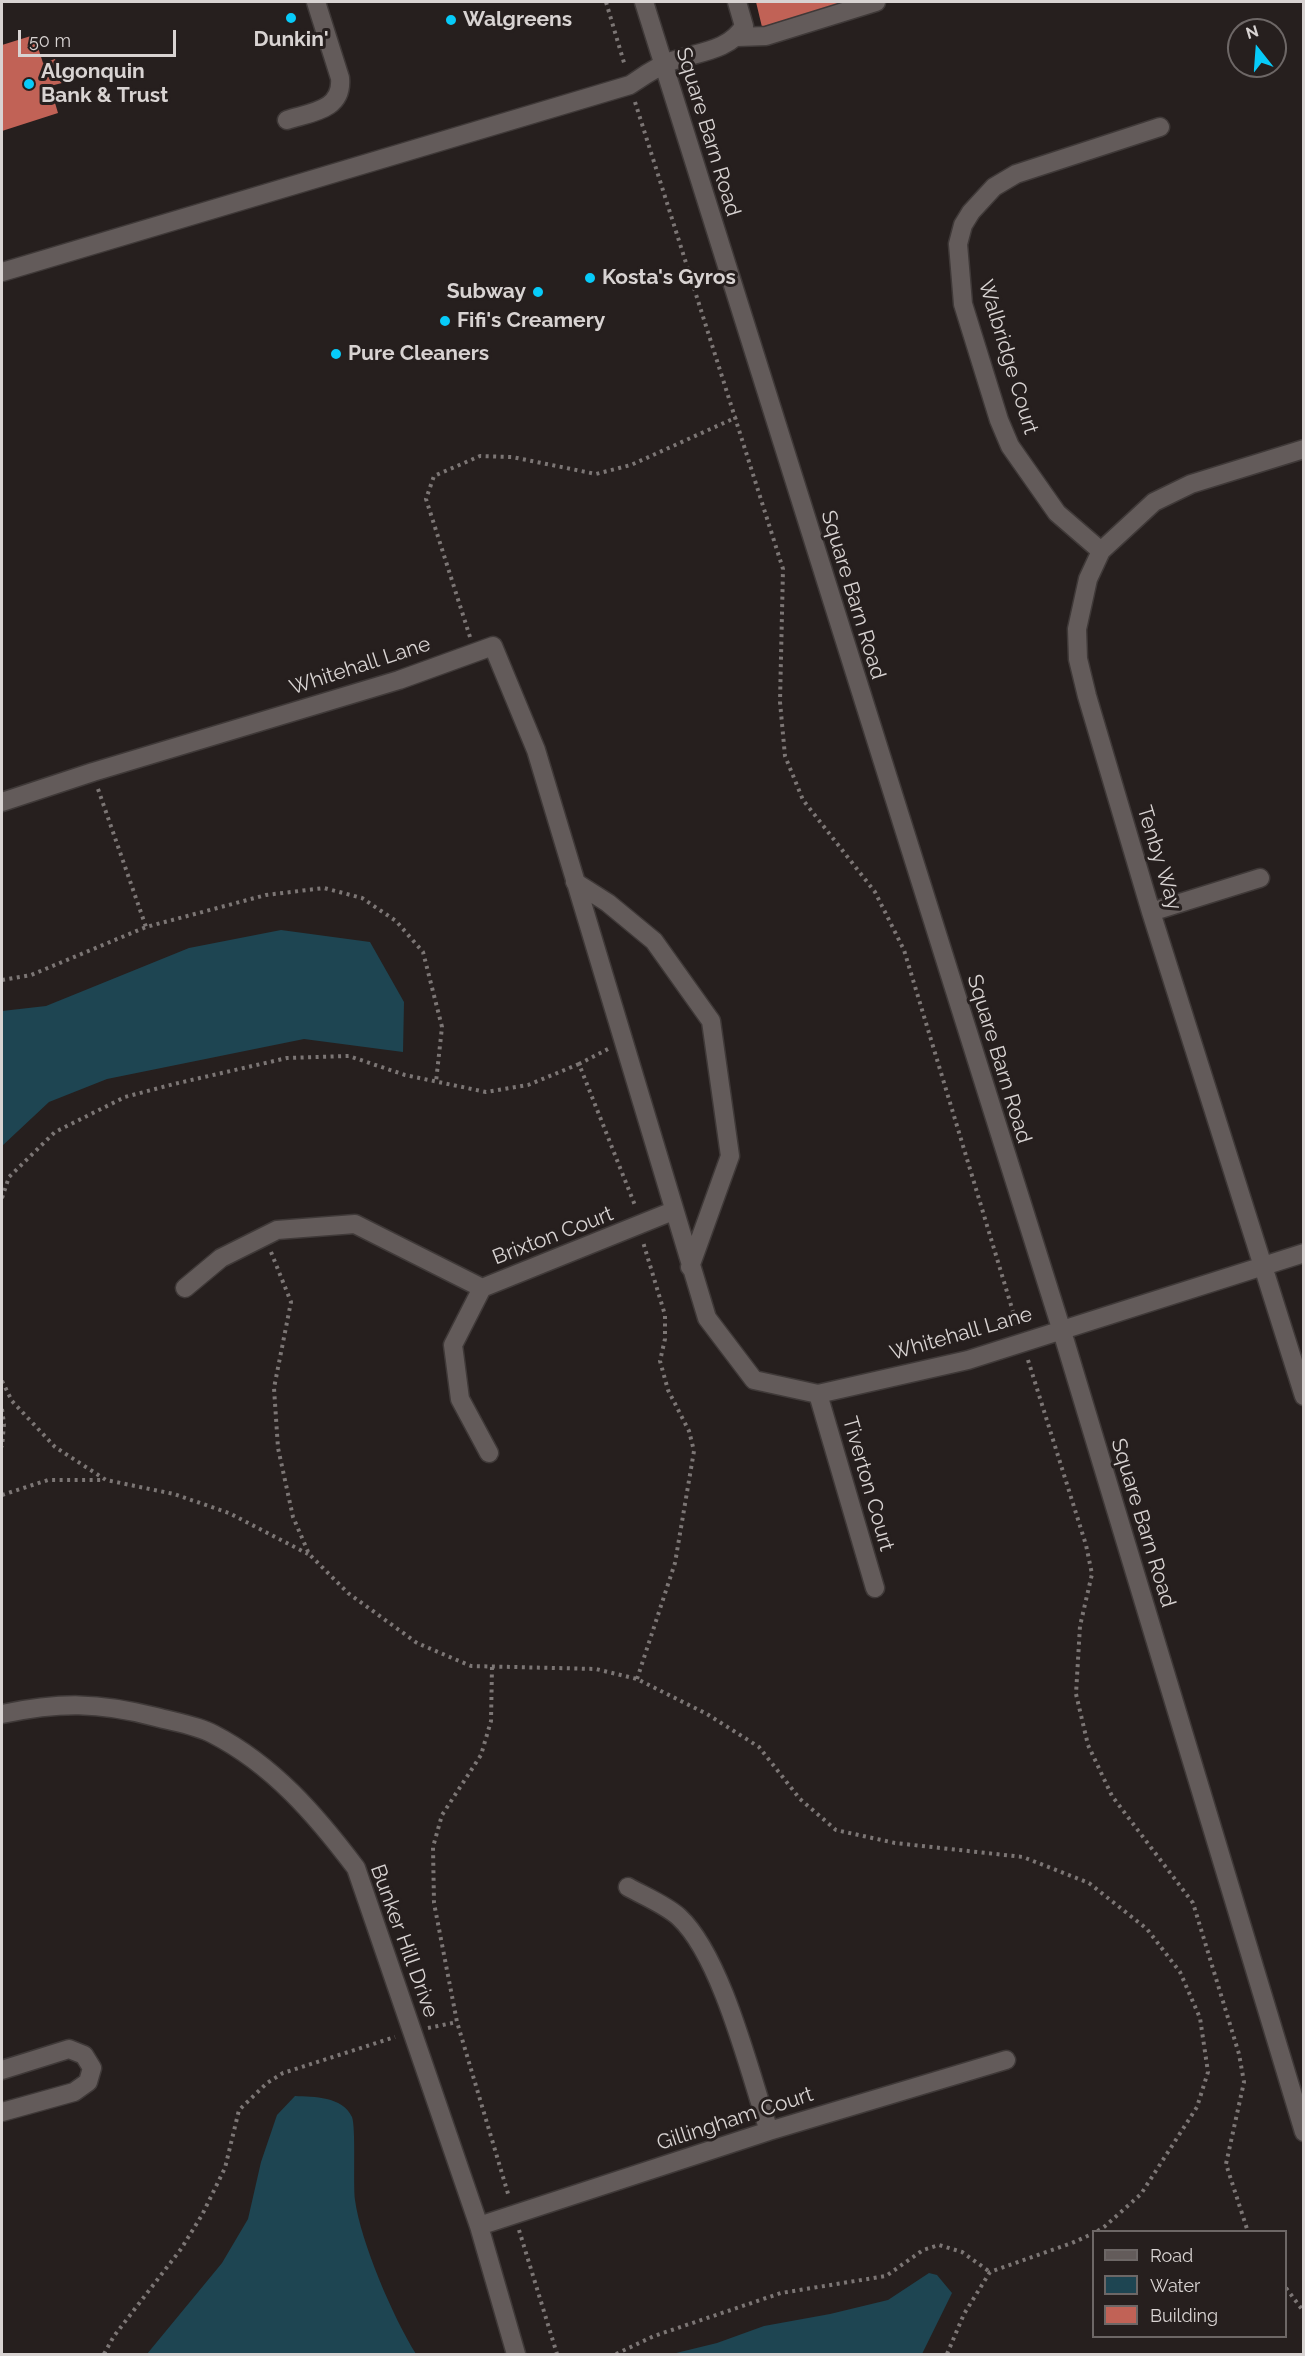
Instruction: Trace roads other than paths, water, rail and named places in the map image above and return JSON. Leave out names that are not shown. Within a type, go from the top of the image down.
[{"type":"street","points":[[287,120],[326,108],[336,101],[341,90],[340,78],[316,2]]},
{"type":"street","name":"Square Barn Road","points":[[644,2],[1061,1328],[1304,2132]]},
{"type":"street","points":[[737,2],[744,26],[737,37]]},
{"type":"street","points":[[2,272],[630,85],[663,65],[710,51],[737,37],[766,36],[876,2]]},
{"type":"street","name":"Walbridge Court","points":[[1101,551],[1057,513],[1010,446],[999,420],[963,304],[958,244],[963,225],[971,212],[980,200],[1001,182],[1016,174],[1160,127]]},
{"type":"street","name":"Tenby Way","points":[[1304,448],[1191,484],[1154,502],[1101,551],[1088,579],[1077,629],[1078,659],[1087,696],[1151,912],[1304,1396]]},
{"type":"street","name":"Whitehall Lane","points":[[2,802],[93,772],[399,680],[494,646],[536,750],[707,1318],[754,1380],[818,1394],[968,1360],[1061,1328],[1304,1253]]},
{"type":"street","points":[[1151,912],[1260,878]]},
{"type":"street","points":[[575,882],[608,903],[654,940],[711,1021],[730,1156],[690,1267]]},
{"type":"street","name":"Brixton Court","points":[[489,1453],[460,1399],[453,1345],[482,1288],[639,1227],[673,1211]]},
{"type":"street","points":[[185,1288],[221,1258],[277,1230],[355,1224],[482,1288]]},
{"type":"street","name":"Tiverton Court","points":[[818,1394],[875,1588]]},
{"type":"street","name":"Bunker Hill Drive","points":[[2,1714],[73,1704],[114,1706],[211,1733],[250,1756],[291,1790],[326,1828],[356,1868],[479,2226],[516,2355]]},
{"type":"street","points":[[628,1887],[679,1917],[705,1951],[729,2009],[769,2131]]},
{"type":"street","points":[[2,2070],[69,2049],[84,2055],[92,2068],[88,2082],[74,2092],[2,2112]]},
{"type":"street","name":"Gillingham Court","points":[[479,2226],[769,2131],[1006,2060]]},
{"type":"water","points":[[281,930],[370,942],[404,1002],[403,1052],[304,1039],[107,1079],[49,1102],[2,1146],[2,1011],[46,1006],[189,948]]},
{"type":"water","points":[[295,2096],[335,2101],[342,2105],[352,2117],[354,2192],[358,2217],[379,2279],[416,2354],[147,2354],[222,2263],[248,2219],[261,2162],[277,2115]]},
{"type":"water","points":[[929,2273],[937,2275],[952,2293],[922,2354],[672,2354],[717,2343],[764,2326],[888,2300]]},
{"type":"place","name":"Dunkin'","points":[[291,18]]},
{"type":"place","name":"Walgreens","points":[[451,20]]},
{"type":"place","name":"Algonquin Bank & Trust","points":[[29,84]]},
{"type":"place","name":"Kosta's Gyros","points":[[590,278]]},
{"type":"place","name":"Subway","points":[[538,292]]},
{"type":"place","name":"Fifi's Creamery","points":[[445,321]]},
{"type":"place","name":"Pure Cleaners","points":[[336,354]]}]
